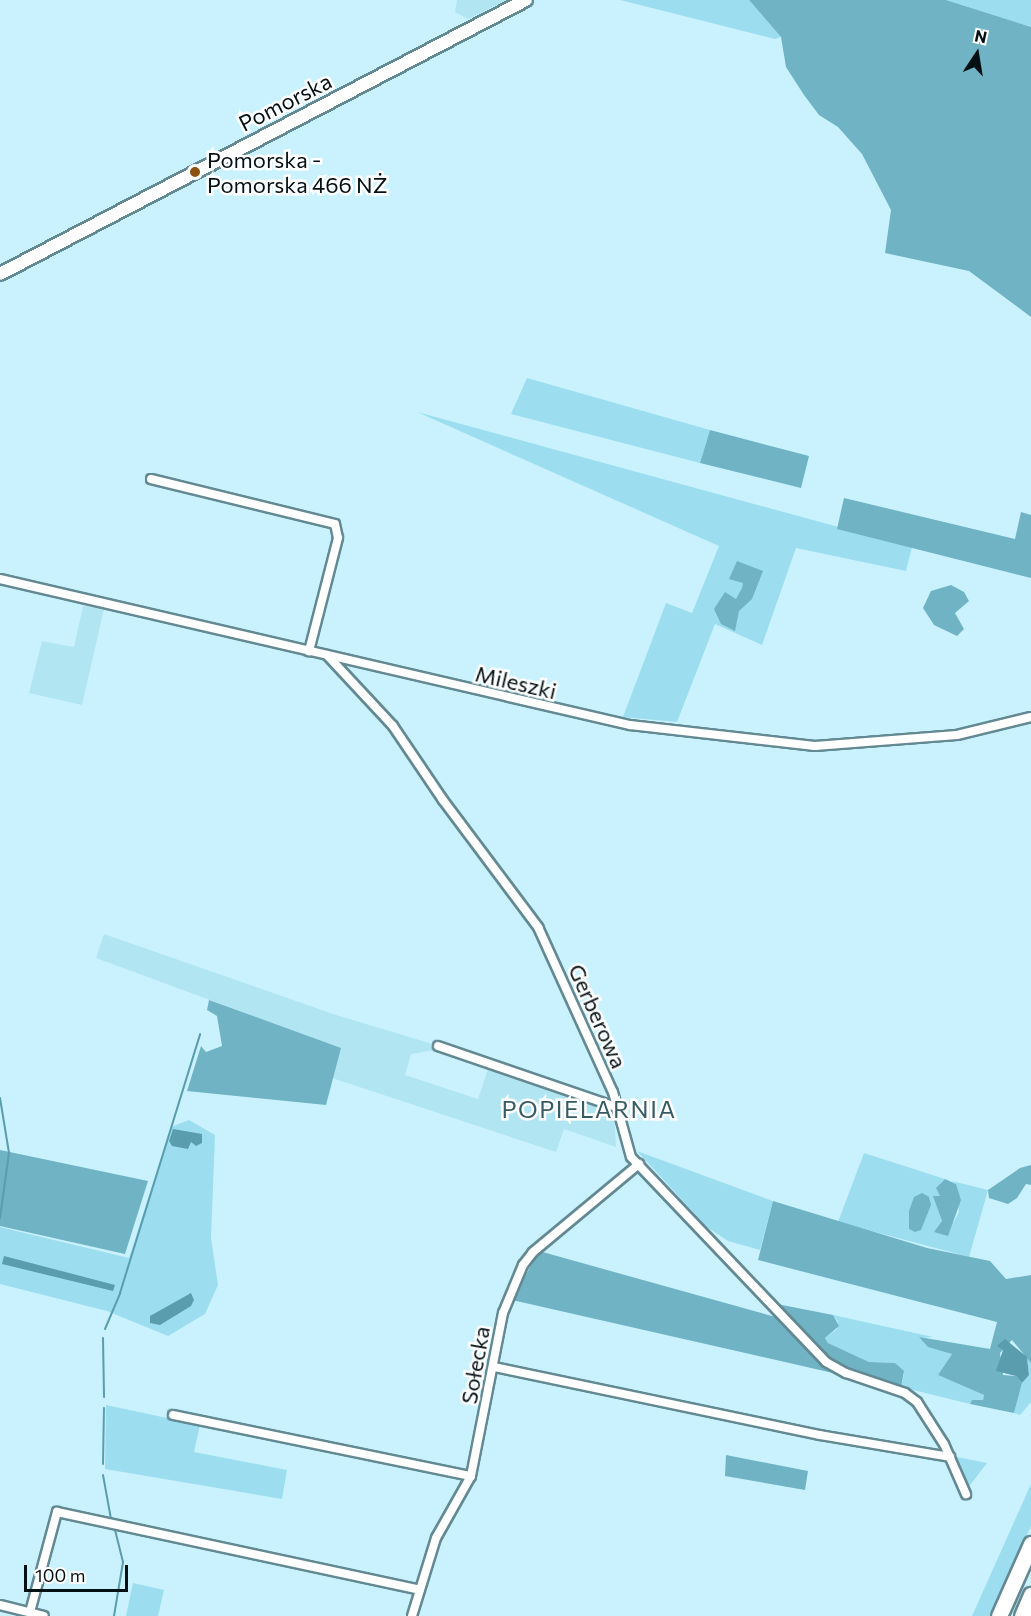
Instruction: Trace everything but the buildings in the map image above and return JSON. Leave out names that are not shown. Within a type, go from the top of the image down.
[{"type":"highway","points":[[999,1616],[1031,1544]]},
{"type":"highway","points":[[1022,1616],[1031,1595]]},
{"type":"street","name":"Pomorska","points":[[0,274],[526,0]]},
{"type":"street","points":[[151,479],[335,524],[338,538],[309,651]]},
{"type":"street","name":"Mileszki","points":[[0,579],[630,725],[784,744],[844,745],[957,735],[1031,717]]},
{"type":"street","name":"Gerberowa","points":[[327,655],[393,726],[442,800],[521,900],[538,927],[619,1108],[627,1148],[639,1164],[826,1362],[835,1369],[911,1397],[936,1428],[966,1494]]},
{"type":"street","points":[[438,1046],[619,1108]]},
{"type":"street","name":"Sołecka","points":[[412,1616],[436,1538],[471,1476],[503,1313],[527,1258],[639,1164]]},
{"type":"street","points":[[494,1367],[796,1431],[950,1457]]},
{"type":"street","points":[[173,1415],[471,1476]]},
{"type":"street","points":[[30,1612],[57,1512],[420,1590]]},
{"type":"street","points":[[0,1605],[44,1616]]},
{"type":"shaded area","points":[[457,0],[507,0],[468,19],[455,12]]},
{"type":"shaded area","points":[[620,0],[749,0],[781,37],[775,39]]},
{"type":"shaded area","points":[[749,0],[946,0],[1031,27],[1031,317],[969,271],[885,253],[891,210],[862,154],[838,127],[819,115],[804,95],[786,67],[781,37]]},
{"type":"shaded area","points":[[946,0],[1031,0],[1031,27]]},
{"type":"shaded area","points":[[527,378],[710,430],[700,463],[511,414]]},
{"type":"shaded area","points":[[417,412],[912,547],[906,571],[796,548],[762,645],[715,624],[677,722],[623,717],[666,603],[692,613],[719,546]]},
{"type":"shaded area","points":[[710,430],[809,456],[801,488],[700,463]]},
{"type":"shaded area","points":[[844,498],[1015,539],[1021,512],[1031,515],[1031,578],[837,529]]},
{"type":"shaded area","points":[[737,561],[763,571],[752,599],[739,611],[735,631],[721,624],[714,609],[725,592],[736,599],[742,588],[743,583],[729,579]]},
{"type":"shaded area","points":[[951,585],[964,592],[969,601],[955,613],[964,629],[957,636],[934,625],[923,608],[931,591]]},
{"type":"shaded area","points":[[83,606],[104,609],[82,705],[29,693],[42,641],[74,647]]},
{"type":"shaded area","points":[[104,934],[336,1015],[436,1045],[435,1050],[411,1054],[405,1075],[478,1099],[489,1066],[614,1110],[616,1147],[564,1129],[556,1152],[332,1078],[340,1048],[96,958]]},
{"type":"shaded area","points":[[209,1000],[341,1048],[326,1105],[187,1091],[201,1046],[206,1052],[222,1046],[217,1016],[207,1010]]},
{"type":"shaded area","points":[[189,1120],[215,1135],[211,1238],[218,1285],[205,1314],[168,1336],[107,1311],[0,1284],[0,1227],[129,1258],[171,1127]]},
{"type":"shaded area","points":[[173,1129],[202,1134],[202,1143],[196,1146],[191,1142],[188,1149],[172,1146],[169,1141]]},
{"type":"shaded area","points":[[0,1150],[148,1181],[125,1254],[0,1226]]},
{"type":"shaded area","points":[[637,1151],[773,1201],[760,1250],[728,1241],[707,1227]]},
{"type":"shaded area","points":[[864,1153],[945,1179],[940,1184],[940,1197],[934,1196],[942,1222],[953,1223],[959,1212],[956,1184],[952,1181],[988,1190],[969,1257],[838,1222]]},
{"type":"shaded area","points":[[1031,1165],[1031,1185],[1026,1184],[1017,1198],[1008,1204],[989,1198],[988,1190],[1020,1168]]},
{"type":"shaded area","points":[[945,1179],[956,1184],[961,1200],[948,1236],[934,1232],[942,1221],[933,1196],[940,1196],[936,1188]]},
{"type":"shaded area","points":[[922,1193],[929,1197],[931,1205],[921,1230],[915,1232],[909,1229],[909,1211],[914,1197]]},
{"type":"shaded area","points":[[773,1201],[927,1248],[990,1261],[1006,1279],[1031,1275],[1031,1363],[1012,1340],[1000,1353],[1003,1375],[1016,1376],[1022,1383],[1014,1413],[970,1404],[972,1400],[983,1400],[984,1395],[938,1375],[952,1354],[928,1347],[919,1337],[990,1349],[997,1322],[758,1260]]},
{"type":"shaded area","points":[[539,1251],[779,1318],[833,1373],[512,1300]]},
{"type":"shaded area","points":[[4,1256],[115,1285],[113,1291],[2,1264]]},
{"type":"shaded area","points":[[191,1293],[194,1300],[191,1306],[160,1325],[150,1323],[150,1316]]},
{"type":"shaded area","points":[[777,1304],[833,1315],[839,1326],[825,1338],[828,1343],[869,1362],[895,1363],[904,1371],[901,1387],[845,1370],[828,1360]]},
{"type":"shaded area","points":[[833,1315],[933,1337],[919,1338],[952,1354],[938,1375],[984,1395],[983,1400],[972,1400],[970,1404],[901,1387],[904,1374],[895,1363],[869,1362],[828,1343],[825,1338],[837,1329],[838,1322]]},
{"type":"shaded area","points":[[1005,1339],[1027,1357],[1029,1375],[1022,1383],[1016,1376],[996,1371],[1003,1350],[997,1346]]},
{"type":"shaded area","points":[[1027,1357],[1031,1363],[1031,1402],[1020,1415],[1014,1413],[1022,1383],[1029,1375]]},
{"type":"shaded area","points":[[106,1405],[200,1425],[194,1452],[287,1470],[282,1499],[105,1469]]},
{"type":"shaded area","points":[[726,1455],[808,1471],[805,1490],[725,1476]]},
{"type":"shaded area","points":[[952,1456],[987,1463],[967,1489]]},
{"type":"shaded area","points":[[1031,1484],[1031,1526],[991,1616],[972,1616]]},
{"type":"shaded area","points":[[133,1583],[164,1590],[158,1616],[126,1616]]},
{"type":"waterway","points":[[105,1329],[120,1293],[200,1034]]},
{"type":"waterway","points":[[0,1098],[9,1153],[0,1218]]},
{"type":"waterway","points":[[103,1338],[104,1397]]},
{"type":"waterway","points":[[103,1464],[104,1408]]},
{"type":"waterway","points":[[103,1475],[111,1519]]},
{"type":"waterway","points":[[114,1616],[123,1562],[115,1530]]},
{"type":"place","name":"Pomorska - Pomorska 466 NŻ","points":[[195,172]]},
{"type":"district","name":"POPIELARNIA","points":[[589,1109]]}]
